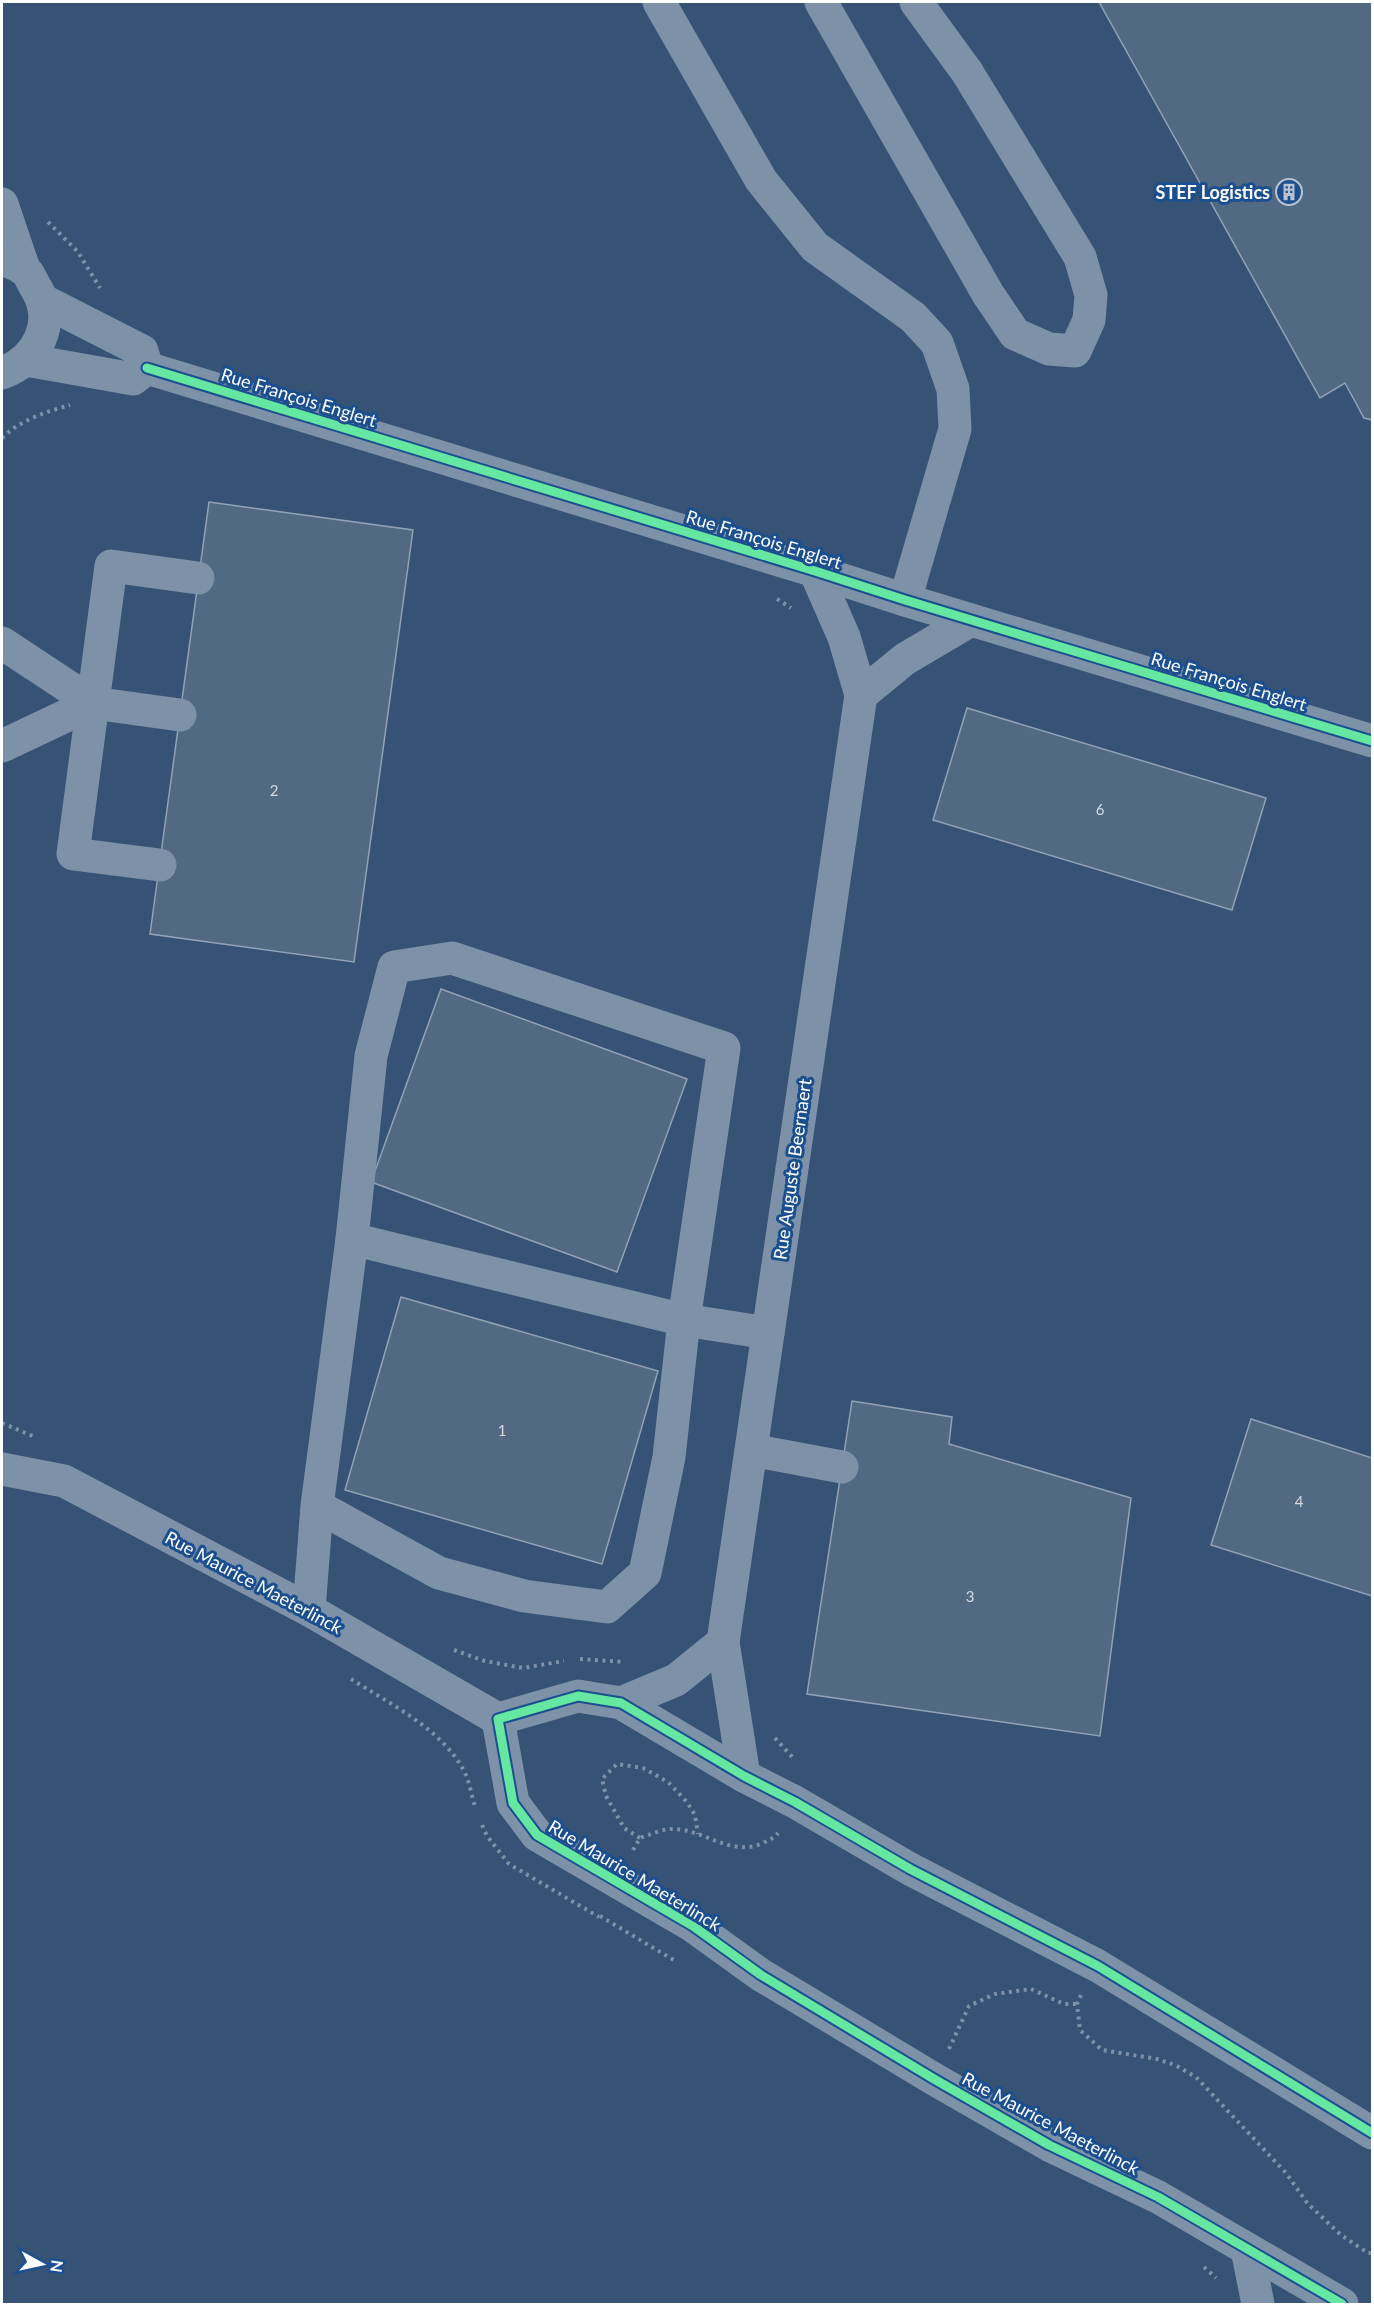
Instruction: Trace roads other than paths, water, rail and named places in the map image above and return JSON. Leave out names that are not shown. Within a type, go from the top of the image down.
[{"type":"street","points":[[659,2],[761,180],[815,247],[913,316],[937,343],[953,389],[955,429],[905,600]]},
{"type":"street","points":[[821,2],[988,294],[1015,334],[1049,349],[1075,351],[1089,320],[1091,295],[1080,257],[967,72],[916,2]]},
{"type":"street","points":[[2,204],[13,264],[44,301],[142,351],[147,368],[133,379],[14,367]]},
{"type":"street","points":[[14,367],[39,343],[45,323],[44,301]]},
{"type":"street","name":"Rue François Englert","points":[[147,368],[1372,741]]},
{"type":"street","points":[[160,865],[73,854],[111,566],[198,578]]},
{"type":"street","points":[[815,571],[844,637],[861,695],[904,658],[971,620]]},
{"type":"street","points":[[2,643],[93,703],[180,715]]},
{"type":"street","name":"Rue Auguste Beernaert","points":[[744,1776],[723,1642],[861,695]]},
{"type":"street","points":[[2,746],[93,703]]},
{"type":"street","points":[[309,1610],[317,1506],[352,1239],[371,1056],[394,967],[452,958],[724,1048],[684,1320],[669,1457],[645,1573],[607,1607],[524,1596],[439,1573],[317,1506]]},
{"type":"street","points":[[352,1239],[684,1320],[768,1334]]},
{"type":"street","points":[[751,1450],[842,1467]]},
{"type":"street","name":"Rue Maurice Maeterlinck","points":[[2,1469],[64,1481],[309,1610],[498,1719],[513,1803],[537,1835],[693,1926],[761,1975],[934,2079],[1049,2145],[1158,2197],[1342,2304]]},
{"type":"street","points":[[621,1703],[676,1680],[723,1642]]},
{"type":"street","points":[[498,1719],[578,1696],[621,1703],[744,1776],[795,1802],[910,1869],[1098,1966],[1372,2133]]},
{"type":"street","points":[[1246,2249],[1258,2304]]},
{"type":"place","name":"STEF Logistics","points":[[1289,192]]}]
